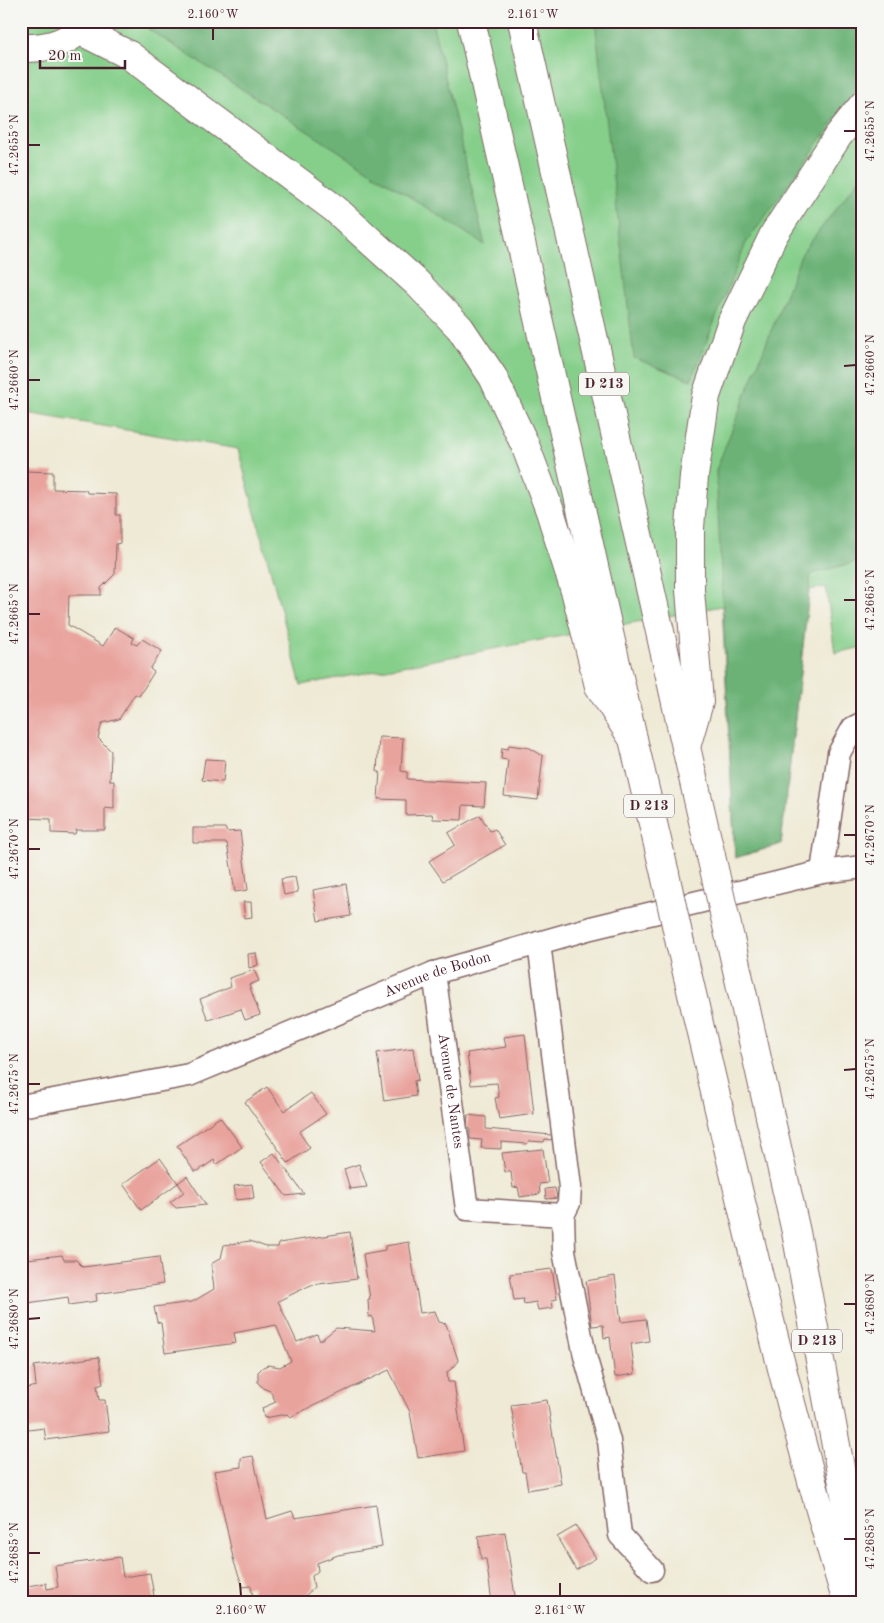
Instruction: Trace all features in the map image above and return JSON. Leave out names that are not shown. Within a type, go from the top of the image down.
[{"type":"main road","name":"D 213","points":[[471,21],[633,739],[762,1289],[823,1523],[847,1602]]},
{"type":"main road","name":"D 213","points":[[522,21],[796,1232],[863,1590]]},
{"type":"main road","points":[[21,48],[39,49],[62,43],[85,26],[129,55],[335,209],[417,283],[460,328],[493,377],[525,445],[550,510],[576,594],[600,686],[633,739]]},
{"type":"main road","points":[[686,747],[699,702],[690,590],[690,528],[694,476],[706,396],[732,321],[774,234],[838,136],[863,105]]},
{"type":"street","points":[[822,872],[839,753],[853,728],[863,723]]},
{"type":"street","name":"Avenue de Bodon","points":[[21,1106],[189,1075],[434,972],[591,928],[822,872],[863,867]]},
{"type":"street","points":[[540,942],[570,1186],[569,1204],[563,1215],[564,1251],[585,1356],[609,1441],[620,1535],[652,1570]]},
{"type":"street","name":"Avenue de Nantes","points":[[434,972],[467,1210],[563,1215]]},
{"type":"green space","points":[[21,21],[863,21],[863,647],[835,653],[826,587],[809,590],[781,844],[735,858],[722,606],[301,685],[238,449],[21,412]]},
{"type":"green space","points":[[151,21],[432,21],[485,245],[148,29]]},
{"type":"green space","points":[[595,21],[863,21],[863,81],[746,243],[691,380],[634,358]]},
{"type":"green space","points":[[863,174],[863,560],[811,574],[781,844],[735,858],[716,470],[802,253]]},
{"type":"building","points":[[25,471],[53,472],[53,489],[86,490],[87,493],[116,494],[116,515],[120,515],[120,543],[116,544],[115,574],[101,588],[101,595],[69,595],[68,625],[103,646],[115,627],[134,638],[132,643],[137,645],[142,639],[162,651],[150,669],[154,672],[139,696],[135,694],[119,719],[102,723],[98,738],[111,751],[110,781],[114,781],[114,809],[105,808],[105,830],[76,830],[75,834],[51,833],[51,819],[22,818],[21,816],[21,677],[24,675],[23,665],[21,665],[21,586],[25,585],[25,578],[21,578],[21,475]]},
{"type":"building","points":[[379,737],[403,738],[401,771],[407,772],[407,779],[486,783],[484,806],[463,805],[462,820],[433,819],[432,814],[406,815],[406,800],[378,799],[380,772],[377,772]]},
{"type":"building","points":[[509,745],[530,748],[543,756],[538,800],[504,796],[508,760],[501,759],[502,748],[508,749]]},
{"type":"building","points":[[205,759],[225,760],[223,782],[202,780]]},
{"type":"building","points":[[480,815],[490,831],[495,829],[505,845],[443,881],[429,861],[455,845],[448,833]]},
{"type":"building","points":[[193,828],[225,828],[227,832],[240,831],[248,890],[235,892],[227,843],[193,843]]},
{"type":"building","points":[[295,877],[298,892],[284,895],[281,879]]},
{"type":"building","points":[[346,884],[351,916],[318,921],[313,890]]},
{"type":"building","points":[[243,902],[251,902],[252,917],[245,918]]},
{"type":"building","points":[[256,953],[258,965],[249,968],[248,954]]},
{"type":"building","points":[[254,970],[259,981],[249,985],[260,1015],[245,1020],[241,1009],[208,1020],[200,999],[231,987],[229,978]]},
{"type":"building","points":[[525,1034],[534,1114],[499,1119],[495,1098],[499,1097],[497,1083],[471,1085],[467,1053],[506,1047],[504,1037]]},
{"type":"building","points":[[413,1048],[418,1080],[414,1081],[416,1096],[384,1101],[377,1053]]},
{"type":"building","points":[[267,1087],[284,1111],[311,1093],[326,1114],[299,1132],[310,1148],[288,1163],[245,1102]]},
{"type":"building","points":[[468,1115],[486,1117],[486,1129],[552,1135],[551,1140],[545,1139],[544,1142],[529,1141],[527,1144],[501,1142],[501,1149],[481,1148],[482,1140],[470,1139],[470,1128],[467,1128]]},
{"type":"building","points":[[220,1117],[242,1147],[216,1165],[214,1160],[198,1171],[194,1171],[177,1146]]},
{"type":"building","points":[[543,1149],[548,1183],[539,1184],[540,1194],[520,1197],[518,1187],[513,1188],[511,1172],[505,1172],[502,1153]]},
{"type":"building","points":[[274,1153],[304,1194],[286,1196],[261,1162]]},
{"type":"building","points":[[160,1158],[178,1183],[141,1210],[123,1184]]},
{"type":"building","points":[[359,1164],[367,1187],[350,1189],[344,1169]]},
{"type":"building","points":[[187,1176],[206,1205],[176,1208],[170,1202],[184,1192],[178,1183]]},
{"type":"building","points":[[252,1184],[254,1198],[236,1200],[234,1186]]},
{"type":"building","points":[[555,1188],[557,1198],[546,1199],[545,1189]]},
{"type":"building","points":[[21,1229],[27,1259],[62,1255],[64,1260],[76,1260],[83,1267],[159,1257],[163,1284],[96,1294],[97,1301],[69,1305],[68,1297],[21,1304]]},
{"type":"building","points":[[350,1232],[357,1279],[311,1285],[278,1301],[297,1342],[317,1334],[320,1341],[336,1328],[375,1331],[372,1316],[369,1317],[368,1299],[370,1299],[363,1254],[385,1250],[385,1246],[409,1242],[420,1313],[435,1311],[439,1322],[446,1324],[458,1360],[455,1366],[447,1372],[448,1382],[454,1382],[464,1451],[418,1458],[410,1412],[389,1370],[290,1417],[287,1414],[264,1418],[262,1408],[276,1402],[270,1391],[258,1383],[258,1372],[268,1365],[280,1367],[291,1361],[276,1325],[234,1333],[236,1343],[165,1353],[161,1323],[157,1322],[154,1307],[192,1302],[214,1289],[211,1264],[221,1258],[224,1245],[250,1241],[266,1247],[278,1247],[279,1243]]},
{"type":"building","points":[[552,1269],[557,1299],[552,1300],[553,1308],[538,1310],[536,1302],[524,1304],[523,1299],[514,1300],[510,1274]]},
{"type":"building","points":[[615,1276],[621,1322],[646,1319],[649,1341],[631,1344],[635,1374],[615,1377],[610,1337],[604,1338],[603,1325],[592,1326],[586,1281]]},
{"type":"building","points":[[99,1357],[103,1384],[97,1386],[99,1400],[105,1400],[109,1431],[46,1440],[44,1428],[21,1431],[21,1386],[27,1388],[36,1386],[34,1366]]},
{"type":"building","points":[[547,1400],[561,1484],[528,1490],[525,1472],[522,1472],[511,1405]]},
{"type":"building","points":[[253,1456],[267,1519],[292,1511],[295,1518],[376,1505],[382,1547],[338,1555],[317,1563],[318,1571],[312,1576],[314,1588],[298,1602],[254,1602],[251,1586],[243,1587],[234,1562],[214,1471],[241,1467],[241,1458]]},
{"type":"building","points":[[576,1526],[596,1558],[576,1570],[557,1537]]},
{"type":"building","points":[[505,1532],[516,1602],[492,1602],[486,1559],[481,1559],[478,1536]]},
{"type":"building","points":[[120,1557],[123,1577],[150,1573],[155,1602],[21,1602],[21,1587],[46,1583],[47,1589],[58,1587],[55,1566]]}]
